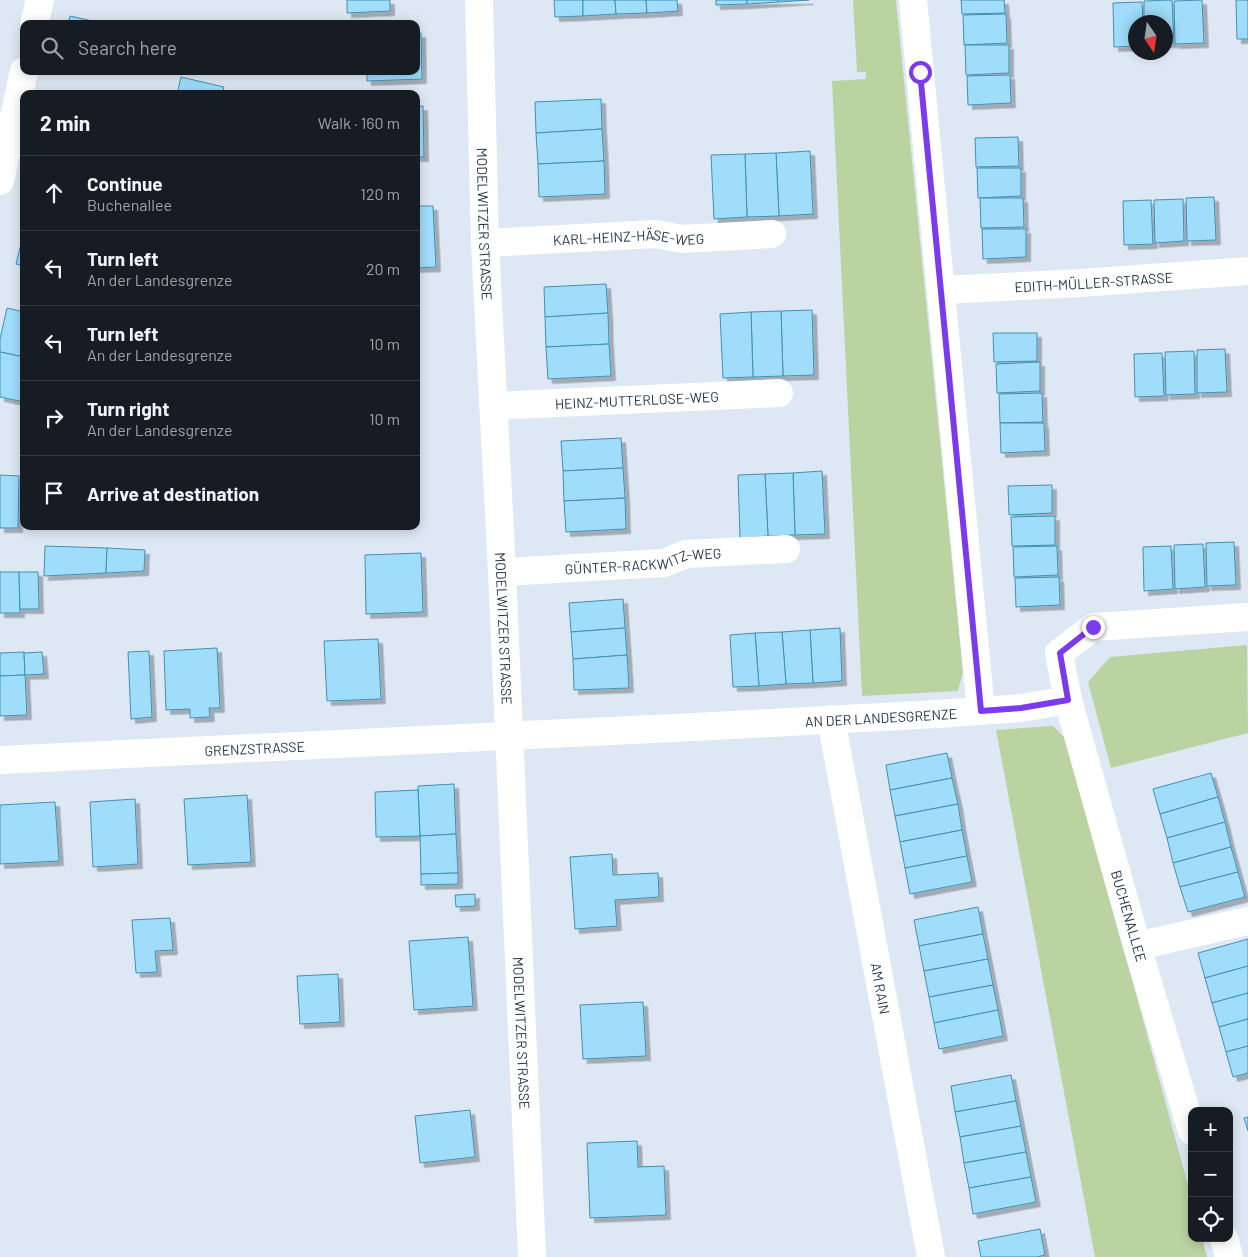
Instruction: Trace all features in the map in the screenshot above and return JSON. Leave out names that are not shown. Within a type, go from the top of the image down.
[{"type":"street","points":[[35,20],[40,0]]},
{"type":"street","name":"MODELWITZER STRASSE","points":[[479,0],[486,243],[510,736],[532,1257]]},
{"type":"street","points":[[913,0],[981,711]]},
{"type":"street","points":[[0,181],[23,75]]},
{"type":"street","name":"KARL-HEINZ-HÄSE-WEG","points":[[486,243],[656,234],[682,239],[772,234]]},
{"type":"street","name":"EDITH-MÜLLER-STRASSE","points":[[942,290],[1080,283],[1248,271]]},
{"type":"street","name":"HEINZ-MUTTERLOSE-WEG","points":[[493,406],[779,393]]},
{"type":"street","name":"GÜNTER-RACKWITZ-WEG","points":[[502,572],[664,563],[686,554],[786,549]]},
{"type":"street","points":[[1068,700],[1060,653],[1093,627],[1248,617]]},
{"type":"street","name":"AN DER LANDESGRENZE","points":[[510,736],[981,711],[1021,708],[1068,700]]},
{"type":"street","name":"BUCHENALLEE","points":[[1068,700],[1137,946],[1188,1118]]},
{"type":"street","name":"AM RAIN","points":[[831,719],[931,1257]]},
{"type":"street","name":"GRENZSTRASSE","points":[[0,760],[510,736]]},
{"type":"street","points":[[1137,946],[1248,921]]},
{"type":"street","points":[[1225,1242],[1229,1257]]},
{"type":"green space","points":[[853,0],[896,0],[963,672],[958,691],[862,696],[832,81],[866,79],[866,72],[857,72]]},
{"type":"green space","points":[[1247,645],[1248,733],[1111,768],[1088,682],[1110,657]]},
{"type":"green space","points":[[1053,726],[1067,740],[1188,1185],[1188,1242],[1203,1242],[1207,1257],[1095,1257],[996,730]]},
{"type":"building","points":[[347,0],[390,0],[390,11],[347,13]]},
{"type":"building","points":[[554,0],[583,0],[583,16],[555,17]]},
{"type":"building","points":[[583,0],[615,0],[616,14],[583,16]]},
{"type":"building","points":[[615,0],[646,0],[647,13],[616,14]]},
{"type":"building","points":[[646,0],[677,0],[678,11],[647,13]]},
{"type":"building","points":[[716,0],[747,0],[747,4],[716,5]]},
{"type":"building","points":[[747,0],[778,0],[778,2],[747,4]]},
{"type":"building","points":[[778,0],[809,0],[778,2]]},
{"type":"building","points":[[961,0],[1004,0],[1005,13],[962,14]]},
{"type":"building","points":[[1172,0],[1173,15],[1144,15],[1144,1]]},
{"type":"building","points":[[1202,0],[1204,43],[1175,44],[1174,1]]},
{"type":"building","points":[[1236,0],[1248,0],[1248,39],[1237,39]]},
{"type":"building","points":[[1142,2],[1143,15],[1128,15],[1128,46],[1114,47],[1113,3]]},
{"type":"building","points":[[1006,14],[1007,43],[964,45],[963,15]]},
{"type":"building","points":[[70,16],[88,20],[69,20]]},
{"type":"building","points":[[420,33],[422,79],[367,81],[367,75],[420,75]]},
{"type":"building","points":[[965,45],[1009,45],[1009,73],[966,75]]},
{"type":"building","points":[[1010,75],[1011,103],[968,105],[967,76]]},
{"type":"building","points":[[181,77],[224,87],[223,90],[178,90]]},
{"type":"building","points":[[601,99],[602,129],[536,133],[535,102]]},
{"type":"building","points":[[420,106],[423,106],[424,157],[420,157]]},
{"type":"building","points":[[602,129],[604,161],[538,164],[536,133]]},
{"type":"building","points":[[1018,137],[1019,166],[976,167],[975,138]]},
{"type":"building","points":[[810,151],[813,214],[779,216],[776,153]]},
{"type":"building","points":[[776,153],[779,216],[747,217],[745,154]]},
{"type":"building","points":[[745,154],[747,217],[714,219],[711,155]]},
{"type":"building","points":[[604,161],[605,194],[539,197],[538,164]]},
{"type":"building","points":[[977,168],[1021,168],[1021,196],[978,198]]},
{"type":"building","points":[[1214,197],[1216,240],[1187,241],[1186,198]]},
{"type":"building","points":[[980,198],[1023,198],[1024,227],[981,228]]},
{"type":"building","points":[[1183,199],[1184,241],[1155,243],[1154,200]]},
{"type":"building","points":[[1151,200],[1153,244],[1124,245],[1123,201]]},
{"type":"building","points":[[420,206],[433,206],[436,267],[420,268]]},
{"type":"building","points":[[982,229],[1026,229],[1026,257],[983,259]]},
{"type":"building","points":[[20,248],[20,265],[16,264]]},
{"type":"building","points":[[606,284],[608,313],[545,317],[544,287]]},
{"type":"building","points":[[7,308],[20,311],[20,356],[0,352],[0,339]]},
{"type":"building","points":[[812,310],[814,375],[783,376],[781,311]]},
{"type":"building","points":[[781,311],[783,376],[753,377],[751,312]]},
{"type":"building","points":[[751,312],[753,377],[723,378],[720,314]]},
{"type":"building","points":[[608,313],[609,344],[546,347],[545,317]]},
{"type":"building","points":[[993,333],[1037,333],[1037,361],[994,362]]},
{"type":"building","points":[[609,344],[611,376],[548,379],[546,347]]},
{"type":"building","points":[[1225,349],[1227,392],[1197,393],[1197,350]]},
{"type":"building","points":[[1194,351],[1195,394],[1166,395],[1165,352]]},
{"type":"building","points":[[0,352],[20,356],[20,401],[0,397]]},
{"type":"building","points":[[1162,353],[1164,396],[1135,397],[1134,354]]},
{"type":"building","points":[[1040,362],[1040,391],[997,393],[996,364]]},
{"type":"building","points":[[1042,393],[1043,422],[1000,423],[999,394]]},
{"type":"building","points":[[1000,423],[1044,423],[1045,451],[1001,453]]},
{"type":"building","points":[[621,438],[623,468],[563,471],[561,441]]},
{"type":"building","points":[[623,468],[625,498],[564,501],[563,471]]},
{"type":"building","points":[[822,471],[825,534],[795,535],[793,473]]},
{"type":"building","points":[[793,473],[795,535],[768,536],[765,474]]},
{"type":"building","points":[[765,474],[768,536],[740,538],[738,475]]},
{"type":"building","points":[[0,475],[19,476],[18,528],[0,528]]},
{"type":"building","points":[[1052,485],[1052,513],[1009,515],[1008,486]]},
{"type":"building","points":[[625,498],[626,529],[566,532],[564,501]]},
{"type":"building","points":[[1055,516],[1055,545],[1012,546],[1011,517]]},
{"type":"building","points":[[1234,542],[1236,585],[1207,586],[1206,543]]},
{"type":"building","points":[[1203,544],[1205,587],[1175,589],[1174,545]]},
{"type":"building","points":[[45,546],[107,548],[106,573],[44,576]]},
{"type":"building","points":[[1057,546],[1058,575],[1014,577],[1013,547]]},
{"type":"building","points":[[1171,546],[1173,589],[1144,591],[1143,547]]},
{"type":"building","points":[[107,548],[145,550],[144,571],[106,573]]},
{"type":"building","points":[[421,553],[423,612],[366,614],[365,555]]},
{"type":"building","points":[[0,572],[19,572],[20,613],[0,613]]},
{"type":"building","points":[[19,572],[38,572],[39,609],[20,609]]},
{"type":"building","points":[[1059,577],[1060,605],[1016,607],[1015,578]]},
{"type":"building","points":[[623,599],[625,628],[571,632],[569,603]]},
{"type":"building","points":[[625,628],[627,655],[573,659],[571,632]]},
{"type":"building","points":[[840,628],[842,681],[813,683],[810,630]]},
{"type":"building","points":[[810,630],[813,683],[786,684],[782,632]]},
{"type":"building","points":[[782,632],[786,684],[759,686],[755,633]]},
{"type":"building","points":[[755,633],[759,686],[733,687],[730,635]]},
{"type":"building","points":[[378,639],[381,699],[327,701],[324,641]]},
{"type":"building","points":[[217,648],[220,708],[209,708],[210,717],[190,718],[190,709],[166,710],[164,651]]},
{"type":"building","points":[[149,651],[152,717],[131,719],[128,652]]},
{"type":"building","points":[[24,652],[25,675],[0,676],[0,653]]},
{"type":"building","points":[[42,652],[44,674],[25,675],[24,653]]},
{"type":"building","points":[[627,655],[629,688],[574,690],[573,659]]},
{"type":"building","points":[[25,675],[27,715],[0,716],[0,676]]},
{"type":"building","points":[[947,753],[952,778],[890,790],[886,765]]},
{"type":"building","points":[[1211,773],[1218,797],[1160,814],[1153,789]]},
{"type":"building","points":[[952,778],[958,804],[895,816],[890,790]]},
{"type":"building","points":[[454,784],[456,834],[420,836],[418,786]]},
{"type":"building","points":[[418,790],[420,836],[376,837],[375,792]]},
{"type":"building","points":[[247,795],[251,862],[188,865],[184,799]]},
{"type":"building","points":[[1218,797],[1225,822],[1167,838],[1160,814]]},
{"type":"building","points":[[135,799],[138,864],[93,867],[90,802]]},
{"type":"building","points":[[55,802],[59,861],[0,864],[0,805]]},
{"type":"building","points":[[958,804],[962,830],[900,842],[895,816]]},
{"type":"building","points":[[1225,822],[1231,847],[1173,863],[1167,838]]},
{"type":"building","points":[[962,830],[967,856],[905,868],[900,842]]},
{"type":"building","points":[[456,834],[458,873],[421,874],[420,836]]},
{"type":"building","points":[[1231,847],[1238,872],[1180,887],[1173,863]]},
{"type":"building","points":[[612,854],[613,875],[658,873],[659,897],[615,900],[617,926],[575,929],[570,857]]},
{"type":"building","points":[[967,856],[972,882],[910,894],[905,868]]},
{"type":"building","points":[[1238,872],[1245,897],[1188,912],[1180,887]]},
{"type":"building","points":[[458,873],[458,884],[421,885],[421,874]]},
{"type":"building","points":[[475,894],[475,906],[456,907],[455,895]]},
{"type":"building","points":[[978,907],[983,934],[919,946],[914,920]]},
{"type":"building","points":[[170,918],[173,950],[155,951],[157,972],[136,973],[132,920]]},
{"type":"building","points":[[983,934],[988,959],[924,971],[919,946]]},
{"type":"building","points":[[468,937],[473,1006],[414,1010],[409,941]]},
{"type":"building","points":[[1248,939],[1248,966],[1205,978],[1198,953]]},
{"type":"building","points":[[988,959],[993,985],[929,997],[924,971]]},
{"type":"building","points":[[1248,966],[1248,993],[1212,1003],[1205,978]]},
{"type":"building","points":[[338,974],[340,1022],[300,1024],[297,976]]},
{"type":"building","points":[[993,985],[998,1010],[934,1023],[929,997]]},
{"type":"building","points":[[1248,993],[1248,1019],[1219,1027],[1212,1003]]},
{"type":"building","points":[[643,1002],[646,1056],[583,1059],[580,1005]]},
{"type":"building","points":[[998,1010],[1003,1036],[939,1049],[934,1023]]},
{"type":"building","points":[[1248,1019],[1248,1046],[1226,1052],[1219,1027]]},
{"type":"building","points":[[1248,1046],[1248,1073],[1233,1077],[1226,1052]]},
{"type":"building","points":[[1011,1075],[1016,1101],[955,1112],[951,1086]]},
{"type":"building","points":[[1016,1101],[1021,1126],[960,1137],[955,1112]]},
{"type":"building","points":[[470,1110],[475,1157],[420,1163],[415,1116]]},
{"type":"building","points":[[1248,1117],[1248,1131],[1244,1118]]},
{"type":"building","points":[[1021,1126],[1026,1152],[964,1163],[960,1137]]},
{"type":"building","points":[[637,1141],[638,1167],[664,1166],[666,1215],[590,1218],[587,1143]]},
{"type":"building","points":[[1026,1152],[1031,1177],[969,1188],[964,1163]]},
{"type":"building","points":[[1031,1177],[1036,1202],[973,1214],[969,1188]]},
{"type":"building","points":[[1040,1229],[1045,1255],[1037,1257],[981,1257],[978,1241]]},
{"type":"route","points":[[920,72],[981,711],[1021,708],[1068,700],[1060,653],[1093,627]]}]
